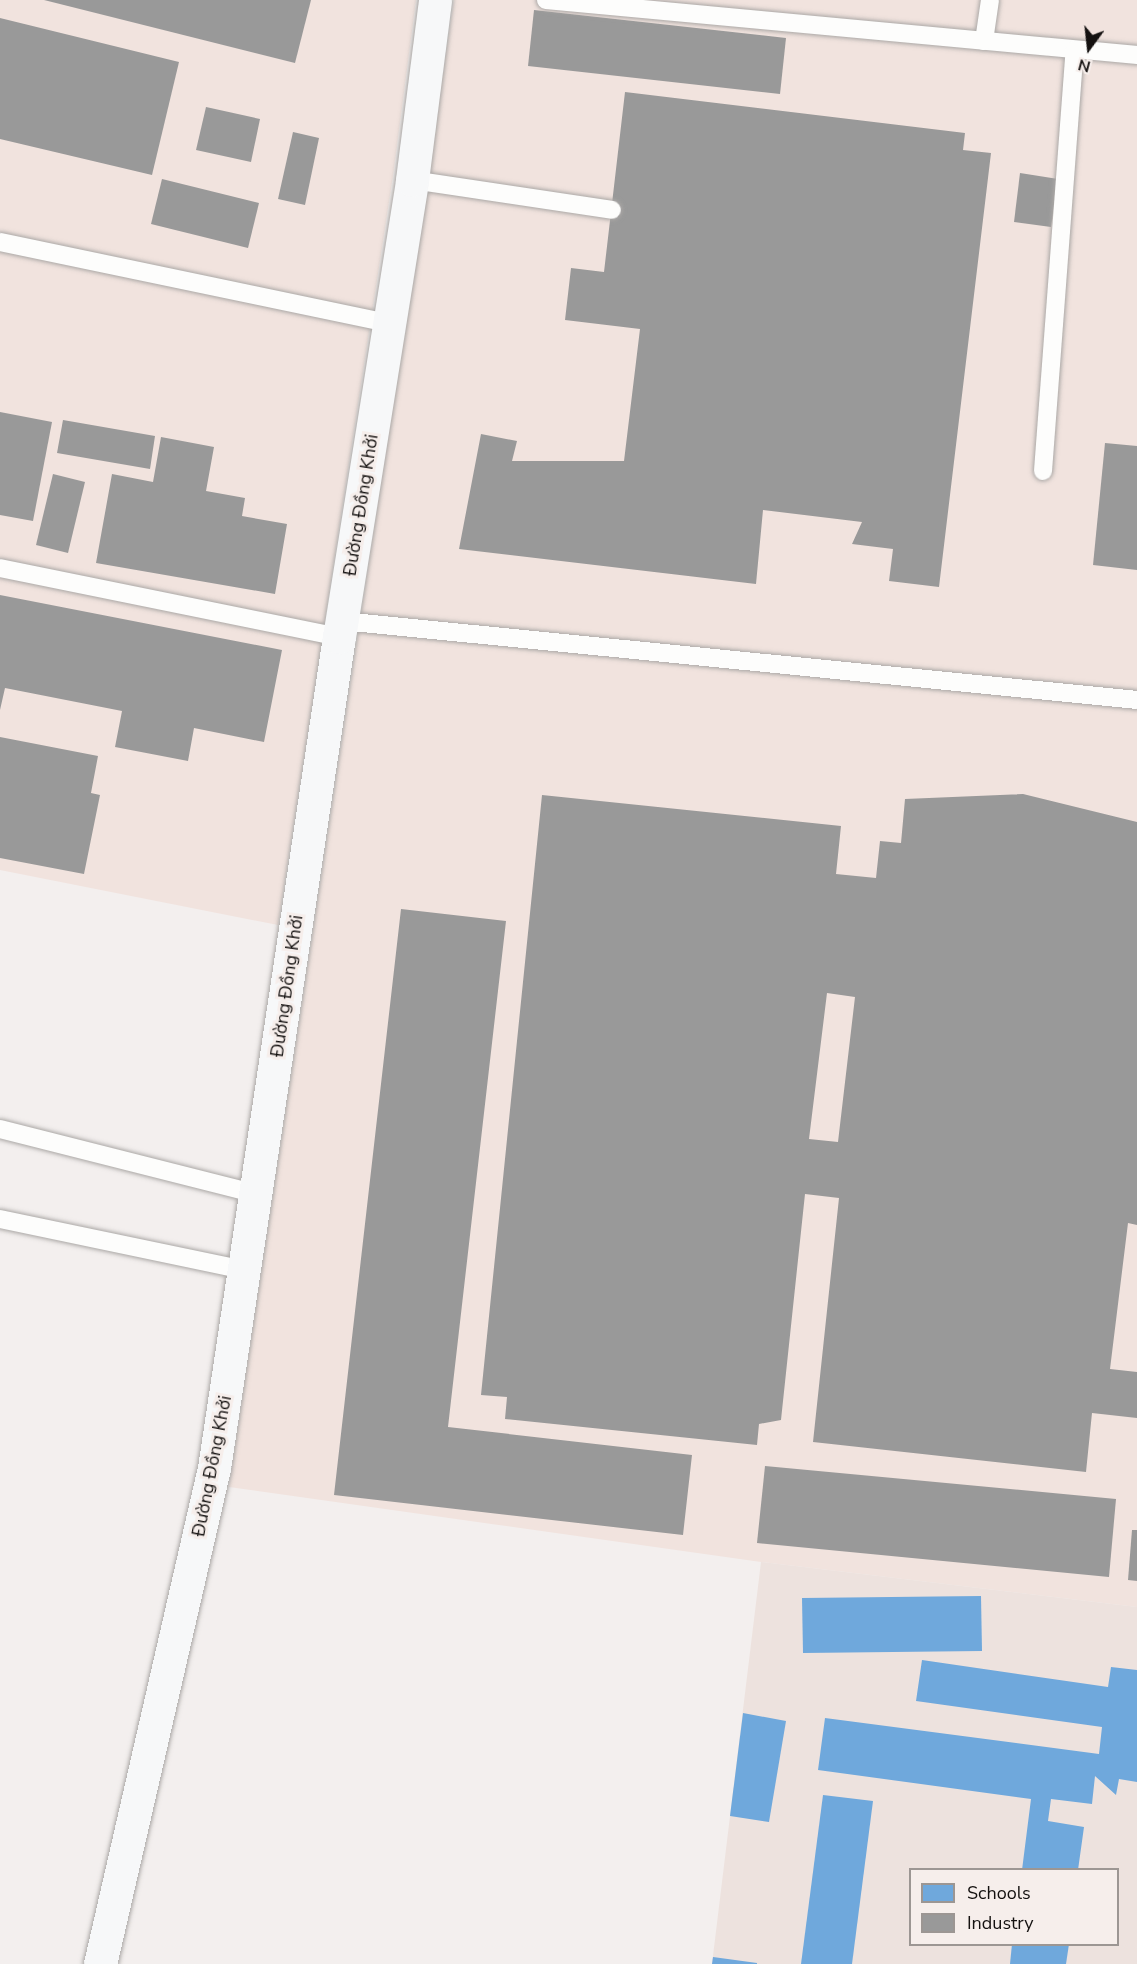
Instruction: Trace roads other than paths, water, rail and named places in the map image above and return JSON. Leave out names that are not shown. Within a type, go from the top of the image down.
[{"type":"main road","name":"Đường Đồng Khởi","points":[[100,1964],[214,1468],[341,629],[412,180],[435,0]]},
{"type":"lane","points":[[546,0],[1137,55]]},
{"type":"lane","points":[[984,41],[990,0]]},
{"type":"lane","points":[[1042,471],[1075,50]]},
{"type":"lane","points":[[412,180],[612,210]]},
{"type":"lane","points":[[0,242],[389,323]]},
{"type":"lane","points":[[0,568],[341,629],[1137,700]]},
{"type":"lane","points":[[0,1129],[256,1194]]},
{"type":"lane","points":[[0,1219],[244,1270]]}]
